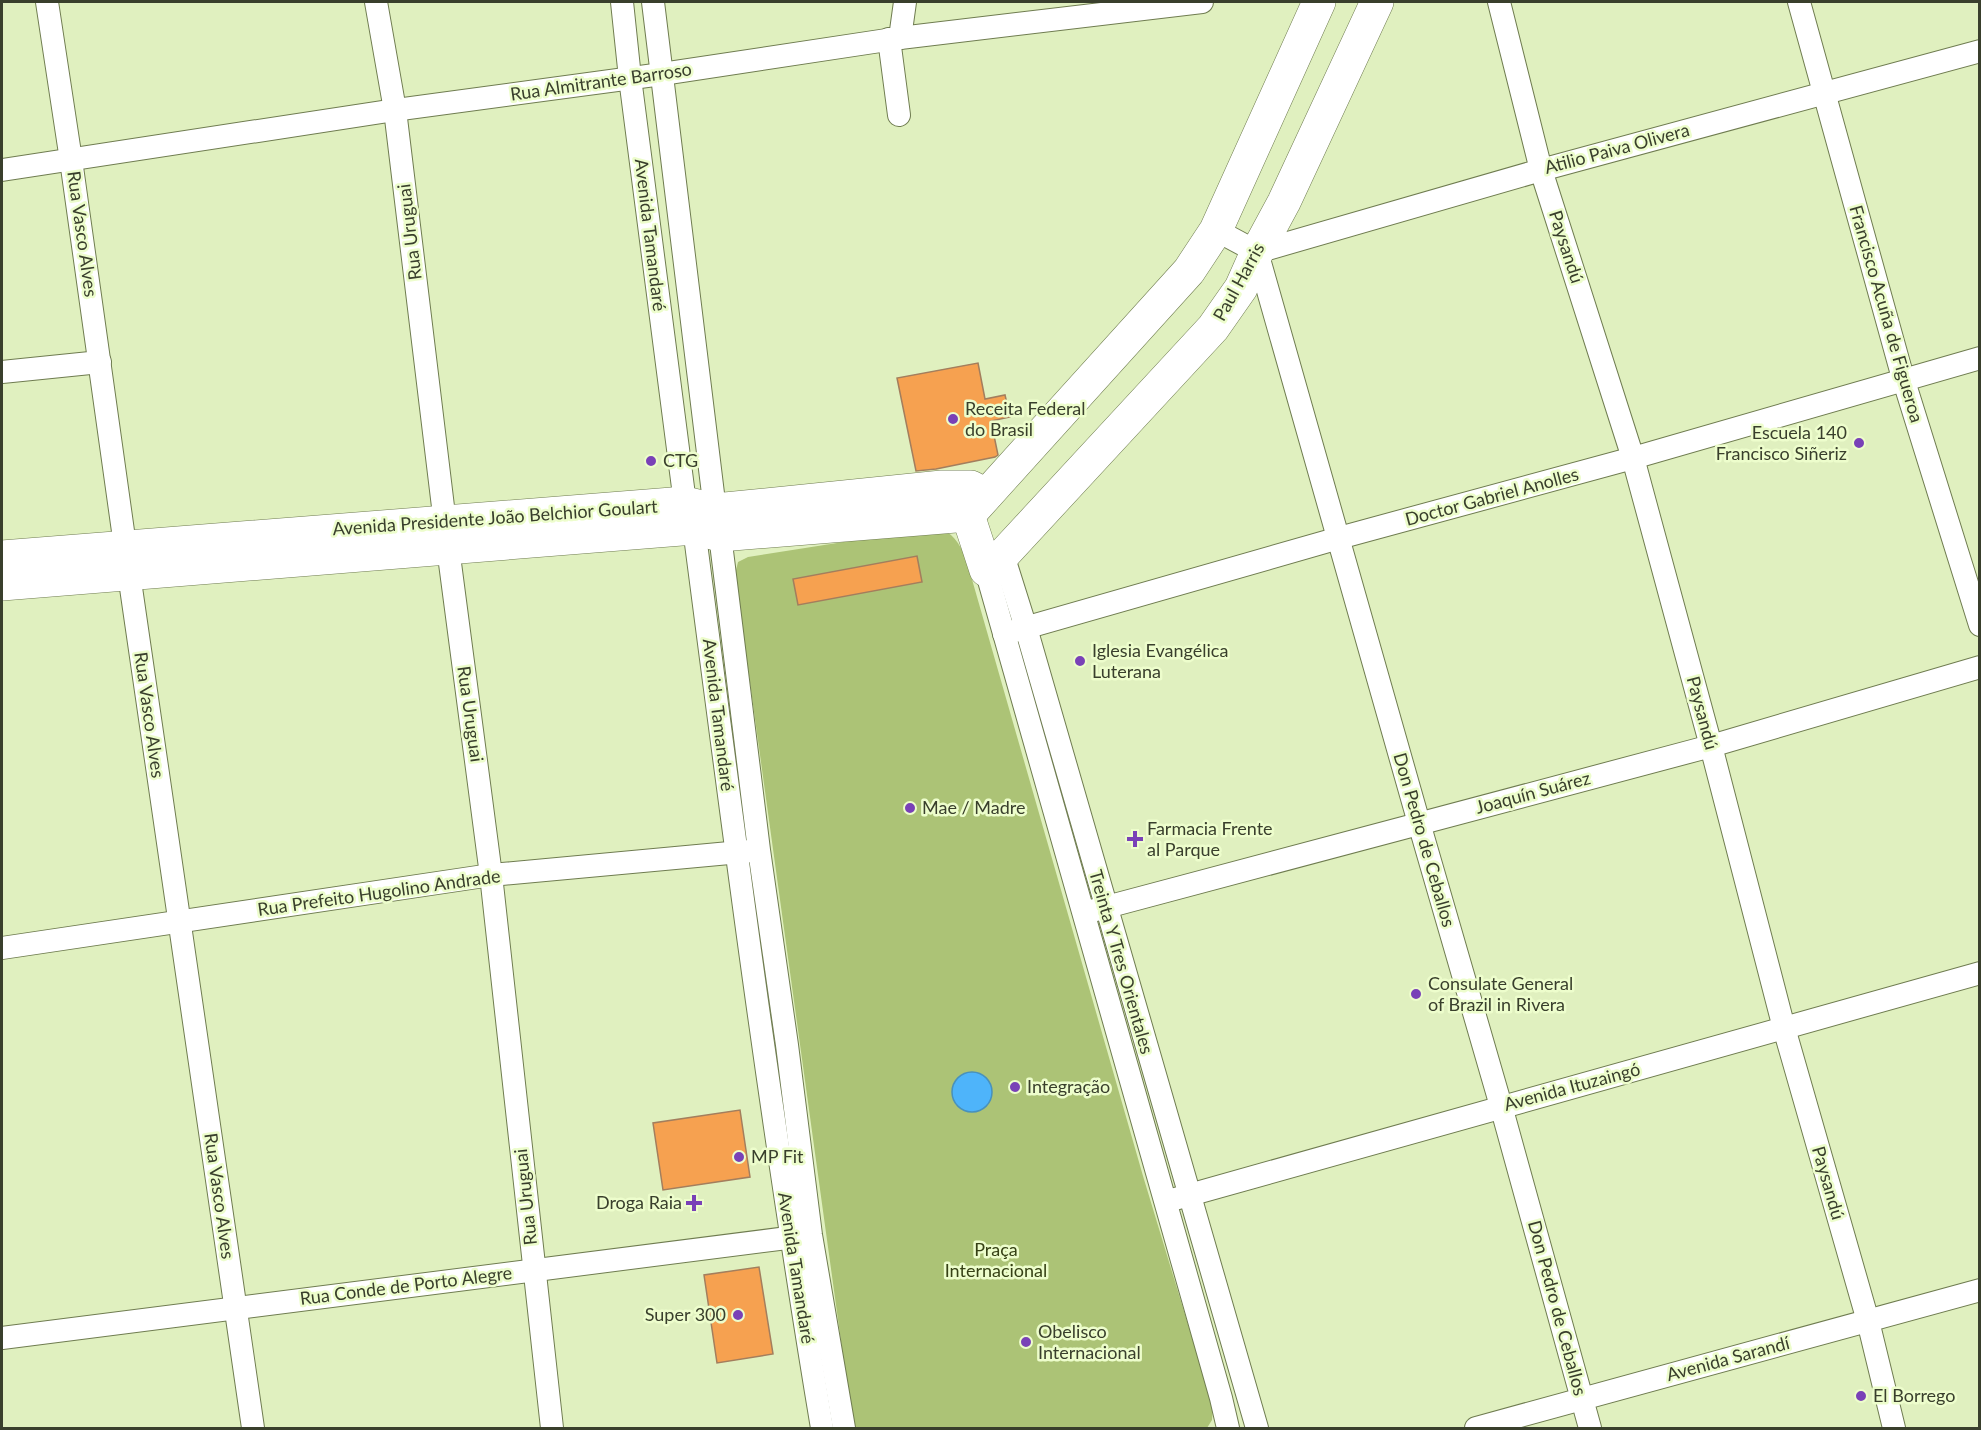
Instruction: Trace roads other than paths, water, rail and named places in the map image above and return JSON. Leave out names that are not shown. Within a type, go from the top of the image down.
[{"type":"highway","points":[[977,505],[1189,271],[1216,230],[1319,2]]},
{"type":"highway","name":"Paul Harris","points":[[995,562],[1213,328],[1240,288],[1284,202],[1377,2]]},
{"type":"highway","name":"Avenida Presidente João Belchior Goulart","points":[[2,557],[127,560],[703,519],[942,487],[971,487],[977,505]]},
{"type":"highway","name":"Treinta Y Tres Orientales","points":[[977,505],[995,562]]},
{"type":"highway","name":"Avenida Presidente João Belchior Goulart","points":[[2,584],[127,560]]},
{"type":"street","name":"Rua Vasco Alves","points":[[47,2],[72,160],[127,560],[253,1428]]},
{"type":"street","name":"Rua Uruguai","points":[[376,2],[395,110],[446,536],[491,875],[552,1428]]},
{"type":"street","name":"Avenida Tamandaré","points":[[622,2],[630,78],[759,850],[787,1046],[800,1236],[822,1428]]},
{"type":"street","name":"Avenida Tamandaré","points":[[653,2],[662,74],[736,852],[800,1236],[844,1428]]},
{"type":"street","points":[[899,115],[895,39],[905,2]]},
{"type":"street","name":"Rua Almitrante Barroso","points":[[2,170],[395,110],[662,74],[895,39],[1202,2]]},
{"type":"street","name":"Paysandú","points":[[1498,2],[1541,170],[1632,458],[1711,746],[1784,1028],[1868,1321],[1894,1428]]},
{"type":"street","name":"Francisco Acuña de Figueroa","points":[[1799,2],[1903,378],[1980,625]]},
{"type":"street","name":"Atilio Paiva Olivera","points":[[1257,252],[1541,170],[1980,51]]},
{"type":"street","points":[[1216,230],[1257,252]]},
{"type":"street","name":"Don Pedro de Ceballos","points":[[1257,252],[1501,1106],[1590,1428]]},
{"type":"street","name":"Doctor Gabriel Anolles","points":[[1004,634],[1980,358]]},
{"type":"street","points":[[2,372],[100,362]]},
{"type":"street","name":"Treinta Y Tres Orientales","points":[[995,562],[1026,628],[1164,1202],[1228,1428]]},
{"type":"street","name":"Treinta Y Tres Orientales","points":[[995,562],[1004,634],[1189,1195],[1257,1428]]},
{"type":"street","name":"Joaquín Suárez","points":[[1095,910],[1711,746],[1980,667]]},
{"type":"street","name":"Rua Prefeito Hugolino Andrade","points":[[2,948],[491,875],[759,850]]},
{"type":"street","name":"Avenida Ituzaingó","points":[[1164,1202],[1980,973]]},
{"type":"street","name":"Rua Conde de Porto Alegre","points":[[2,1338],[800,1236]]},
{"type":"street","name":"Avenida Sarandí","points":[[1476,1428],[1980,1290]]},
{"type":"water","points":[[972,1072],[986,1078],[992,1092],[986,1106],[972,1112],[958,1106],[952,1092],[958,1078]]},
{"type":"place","name":"Receita Federal do Brasil","points":[[953,419]]},
{"type":"place","name":"Escuela 140 Francisco Siñeriz","points":[[1859,443]]},
{"type":"place","name":"CTG","points":[[651,461]]},
{"type":"place","name":"Iglesia Evangélica Luterana","points":[[1080,661]]},
{"type":"place","name":"Mae / Madre","points":[[910,808]]},
{"type":"place","name":"Farmacia Frente al Parque","points":[[1135,839]]},
{"type":"place","name":"Consulate General of Brazil in Rivera","points":[[1416,994]]},
{"type":"place","name":"Integração","points":[[1015,1087]]},
{"type":"place","name":"MP Fit","points":[[739,1157]]},
{"type":"place","name":"Droga Raia","points":[[694,1203]]},
{"type":"place","name":"Super 300","points":[[738,1315]]},
{"type":"place","name":"Obelisco Internacional","points":[[1026,1342]]},
{"type":"place","name":"El Borrego","points":[[1861,1396]]},
{"type":"park label","name":"Praça Internacional","points":[[996,1260]]}]
